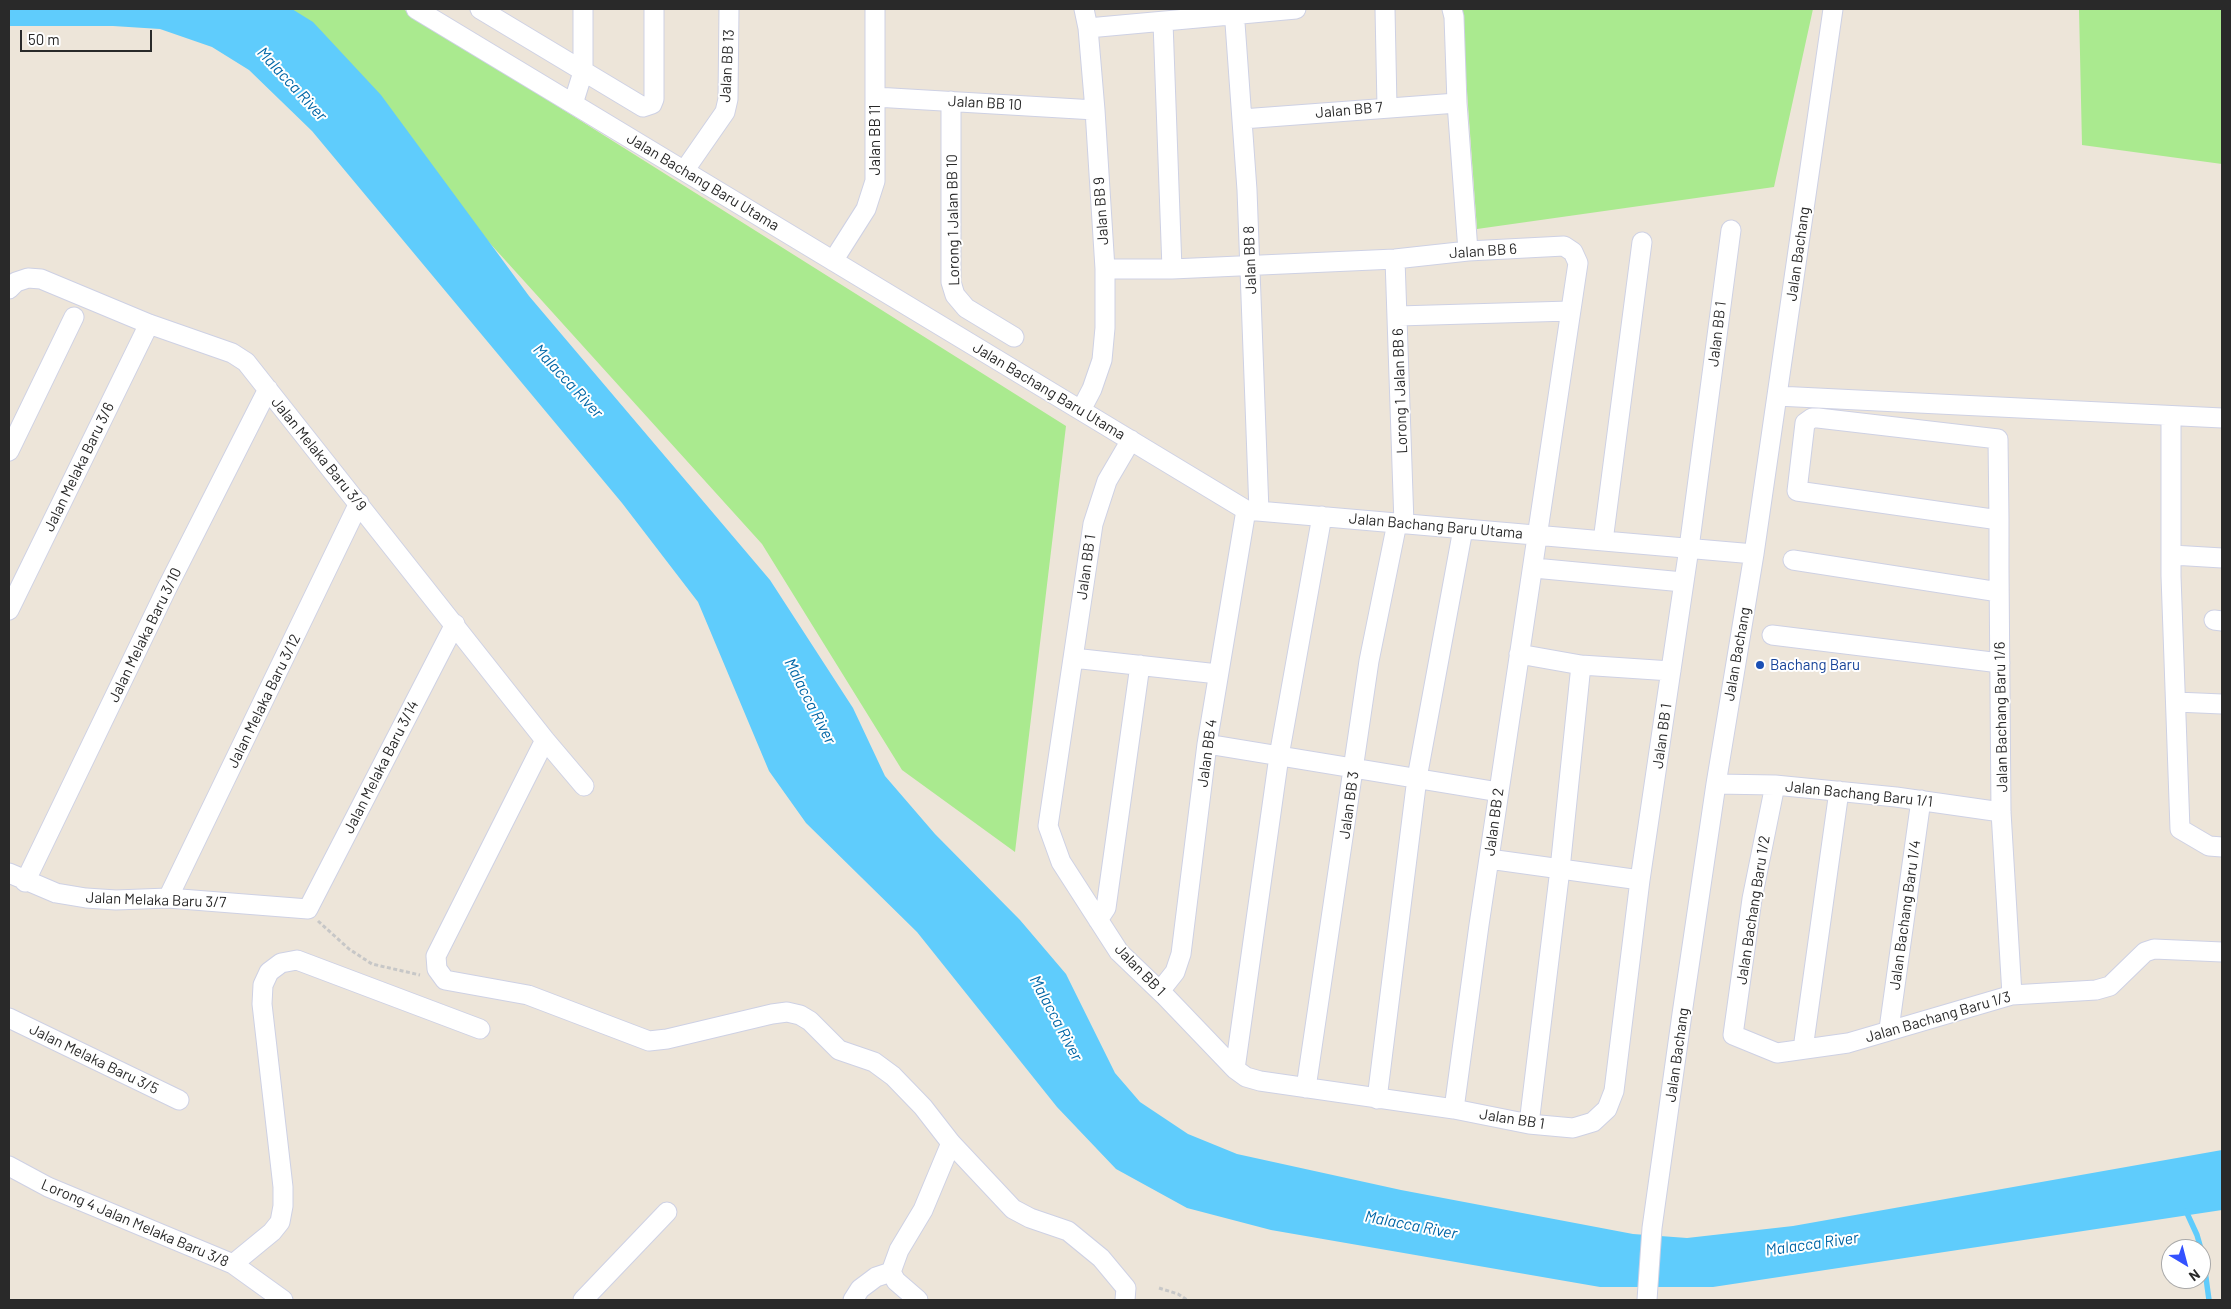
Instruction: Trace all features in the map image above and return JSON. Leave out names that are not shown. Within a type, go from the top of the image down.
[{"type":"street","name":"Jalan Bachang Baru Utama","points":[[416,9],[1131,440],[1252,510],[1754,554]]},
{"type":"street","points":[[480,9],[504,16],[583,72],[643,107],[652,104],[654,99],[654,9]]},
{"type":"street","points":[[574,104],[583,72],[583,9]]},
{"type":"street","name":"Jalan BB 13","points":[[684,171],[725,112],[728,99],[729,9]]},
{"type":"street","name":"Jalan BB 11","points":[[833,261],[866,209],[872,196],[875,181],[875,9]]},
{"type":"street","name":"Jalan BB 9","points":[[1081,410],[1092,389],[1102,360],[1105,270],[1095,110],[1088,28],[1084,9]]},
{"type":"street","points":[[1088,28],[1163,22],[1234,12],[1296,9]]},
{"type":"street","points":[[1385,9],[1387,107]]},
{"type":"street","points":[[1452,9],[1468,251]]},
{"type":"street","name":"Jalan Bachang","points":[[1647,1300],[1652,1228],[1716,784],[1778,396],[1833,9]]},
{"type":"street","name":"Jalan BB 8","points":[[1234,12],[1250,266],[1252,510]]},
{"type":"street","points":[[1163,22],[1172,269]]},
{"type":"street","name":"Jalan BB 10","points":[[875,97],[1095,110]]},
{"type":"street","name":"Lorong 1 Jalan BB 10","points":[[951,101],[952,282],[955,295],[966,308],[1014,337]]},
{"type":"street","name":"Jalan BB 7","points":[[1242,119],[1457,103]]},
{"type":"street","name":"Jalan BB 1","points":[[1131,440],[1107,481],[1093,524],[1048,826],[1061,862],[1119,952],[1160,991],[1235,1069],[1246,1077],[1260,1081],[1377,1099],[1454,1109],[1529,1124],[1573,1128],[1593,1122],[1607,1109],[1614,1091],[1640,880],[1689,548],[1731,230]]},
{"type":"street","points":[[1603,541],[1642,242]]},
{"type":"street","name":"Jalan BB 6","points":[[1105,270],[1172,269],[1395,259],[1468,251],[1564,246],[1573,252],[1578,263],[1538,535]]},
{"type":"street","name":"Lorong 1 Jalan BB 6","points":[[1395,259],[1398,316],[1401,523]]},
{"type":"street","name":"Jalan Melaka Baru 3/9","points":[[12,286],[28,278],[41,279],[149,324],[232,353],[246,362],[545,740],[584,786]]},
{"type":"street","points":[[1398,316],[1570,311]]},
{"type":"street","points":[[9,452],[74,317]]},
{"type":"street","name":"Jalan Melaka Baru 3/6","points":[[9,610],[149,324]]},
{"type":"street","name":"Jalan Melaka Baru 3/10","points":[[17,878],[268,389]]},
{"type":"street","points":[[1778,396],[2222,418]]},
{"type":"street","points":[[2171,416],[2172,555],[2180,829],[2210,846],[2222,846]]},
{"type":"street","name":"Jalan Bachang Baru 1/6","points":[[1999,520],[1797,491],[1805,423],[1812,418],[1998,439],[1999,520],[1999,592],[2002,812],[2012,995]]},
{"type":"street","name":"Jalan Melaka Baru 3/12","points":[[168,898],[359,503]]},
{"type":"street","name":"Jalan BB 4","points":[[1160,991],[1175,972],[1181,954],[1207,744],[1218,674],[1252,510]]},
{"type":"street","points":[[1235,1069],[1279,756],[1322,516]]},
{"type":"street","name":"Jalan BB 3","points":[[1306,1088],[1369,661],[1401,523]]},
{"type":"street","points":[[1377,1099],[1417,778],[1463,529]]},
{"type":"street","name":"Jalan BB 2","points":[[1454,1109],[1519,654],[1538,535]]},
{"type":"street","points":[[2172,555],[2222,558]]},
{"type":"street","points":[[1793,560],[1999,592]]},
{"type":"street","points":[[1534,568],[1683,582]]},
{"type":"street","name":"Jalan Melaka Baru 3/14","points":[[308,909],[455,624]]},
{"type":"street","points":[[1772,635],[2000,663]]},
{"type":"street","points":[[1519,654],[1581,666],[1671,671]]},
{"type":"street","points":[[1073,658],[1218,674]]},
{"type":"street","points":[[1098,920],[1106,908],[1140,665]]},
{"type":"street","points":[[1529,1124],[1560,868],[1581,666]]},
{"type":"street","points":[[2176,702],[2222,704]]},
{"type":"street","points":[[545,740],[436,956],[437,969],[445,980],[528,995],[649,1041],[667,1039],[772,1014],[787,1012],[800,1015],[810,1021],[839,1050],[874,1062],[892,1076],[924,1107],[951,1143],[1013,1209],[1030,1218],[1068,1232],[1101,1258],[1126,1288],[1125,1300]]},
{"type":"street","points":[[1207,744],[1499,792]]},
{"type":"street","name":"Jalan Bachang Baru 1/1","points":[[1716,784],[1775,785],[1838,791],[1921,800],[2002,812]]},
{"type":"street","name":"Jalan Bachang Baru 1/2","points":[[1732,1035],[1752,899],[1775,785]]},
{"type":"street","points":[[1803,1049],[1838,791]]},
{"type":"street","name":"Jalan Bachang Baru 1/4","points":[[1889,1029],[1921,800]]},
{"type":"street","points":[[1489,859],[1640,880]]},
{"type":"street","name":"Jalan Melaka Baru 3/7","points":[[17,878],[56,893],[86,898],[116,900],[168,898],[308,909]]},
{"type":"street","name":"Jalan Bachang Baru 1/3","points":[[1732,1035],[1777,1053],[1848,1043],[1889,1029],[2012,995],[2096,990],[2110,986],[2145,952],[2154,949],[2222,952]]},
{"type":"street","points":[[233,1264],[272,1232],[280,1222],[283,1206],[262,1004],[263,985],[269,972],[281,963],[297,960],[480,1029]]},
{"type":"street","name":"Jalan Melaka Baru 3/5","points":[[9,1018],[179,1100]]},
{"type":"street","points":[[918,1300],[896,1282],[891,1272],[899,1250],[923,1210],[951,1143]]},
{"type":"street","name":"Lorong 4 Jalan Melaka Baru 3/8","points":[[9,1166],[48,1187],[233,1264],[283,1300]]},
{"type":"street","points":[[583,1300],[667,1212]]},
{"type":"street","points":[[852,1300],[860,1289],[876,1277],[891,1272]]},
{"type":"path","points":[[308,909],[326,930],[348,949],[372,964],[445,980]]},
{"type":"path","points":[[1159,1288],[1178,1294],[1187,1300]]},
{"type":"green space","points":[[278,9],[403,9],[1066,426],[1015,852],[902,770],[762,544]]},
{"type":"green space","points":[[1461,9],[1813,9],[1774,187],[1477,229]]},
{"type":"green space","points":[[2079,9],[2222,9],[2222,164],[2082,145]]},
{"type":"water","name":"Malacca River","points":[[9,9],[292,9],[313,22],[381,95],[529,296],[770,580],[853,708],[885,776],[935,834],[1020,920],[1066,974],[1115,1073],[1140,1102],[1188,1134],[1237,1154],[1401,1190],[1633,1234],[1687,1238],[1793,1226],[2222,1150],[2222,1210],[1713,1287],[1600,1287],[1271,1230],[1187,1208],[1116,1169],[1057,1107],[917,932],[806,823],[769,771],[698,602],[622,503],[312,131],[249,70],[212,47],[160,29],[113,26],[9,26]]},
{"type":"waterway","points":[[2186,1211],[2197,1235],[2203,1256],[2209,1300]]},
{"type":"place","name":"Bachang Baru","points":[[1760,665]]}]
